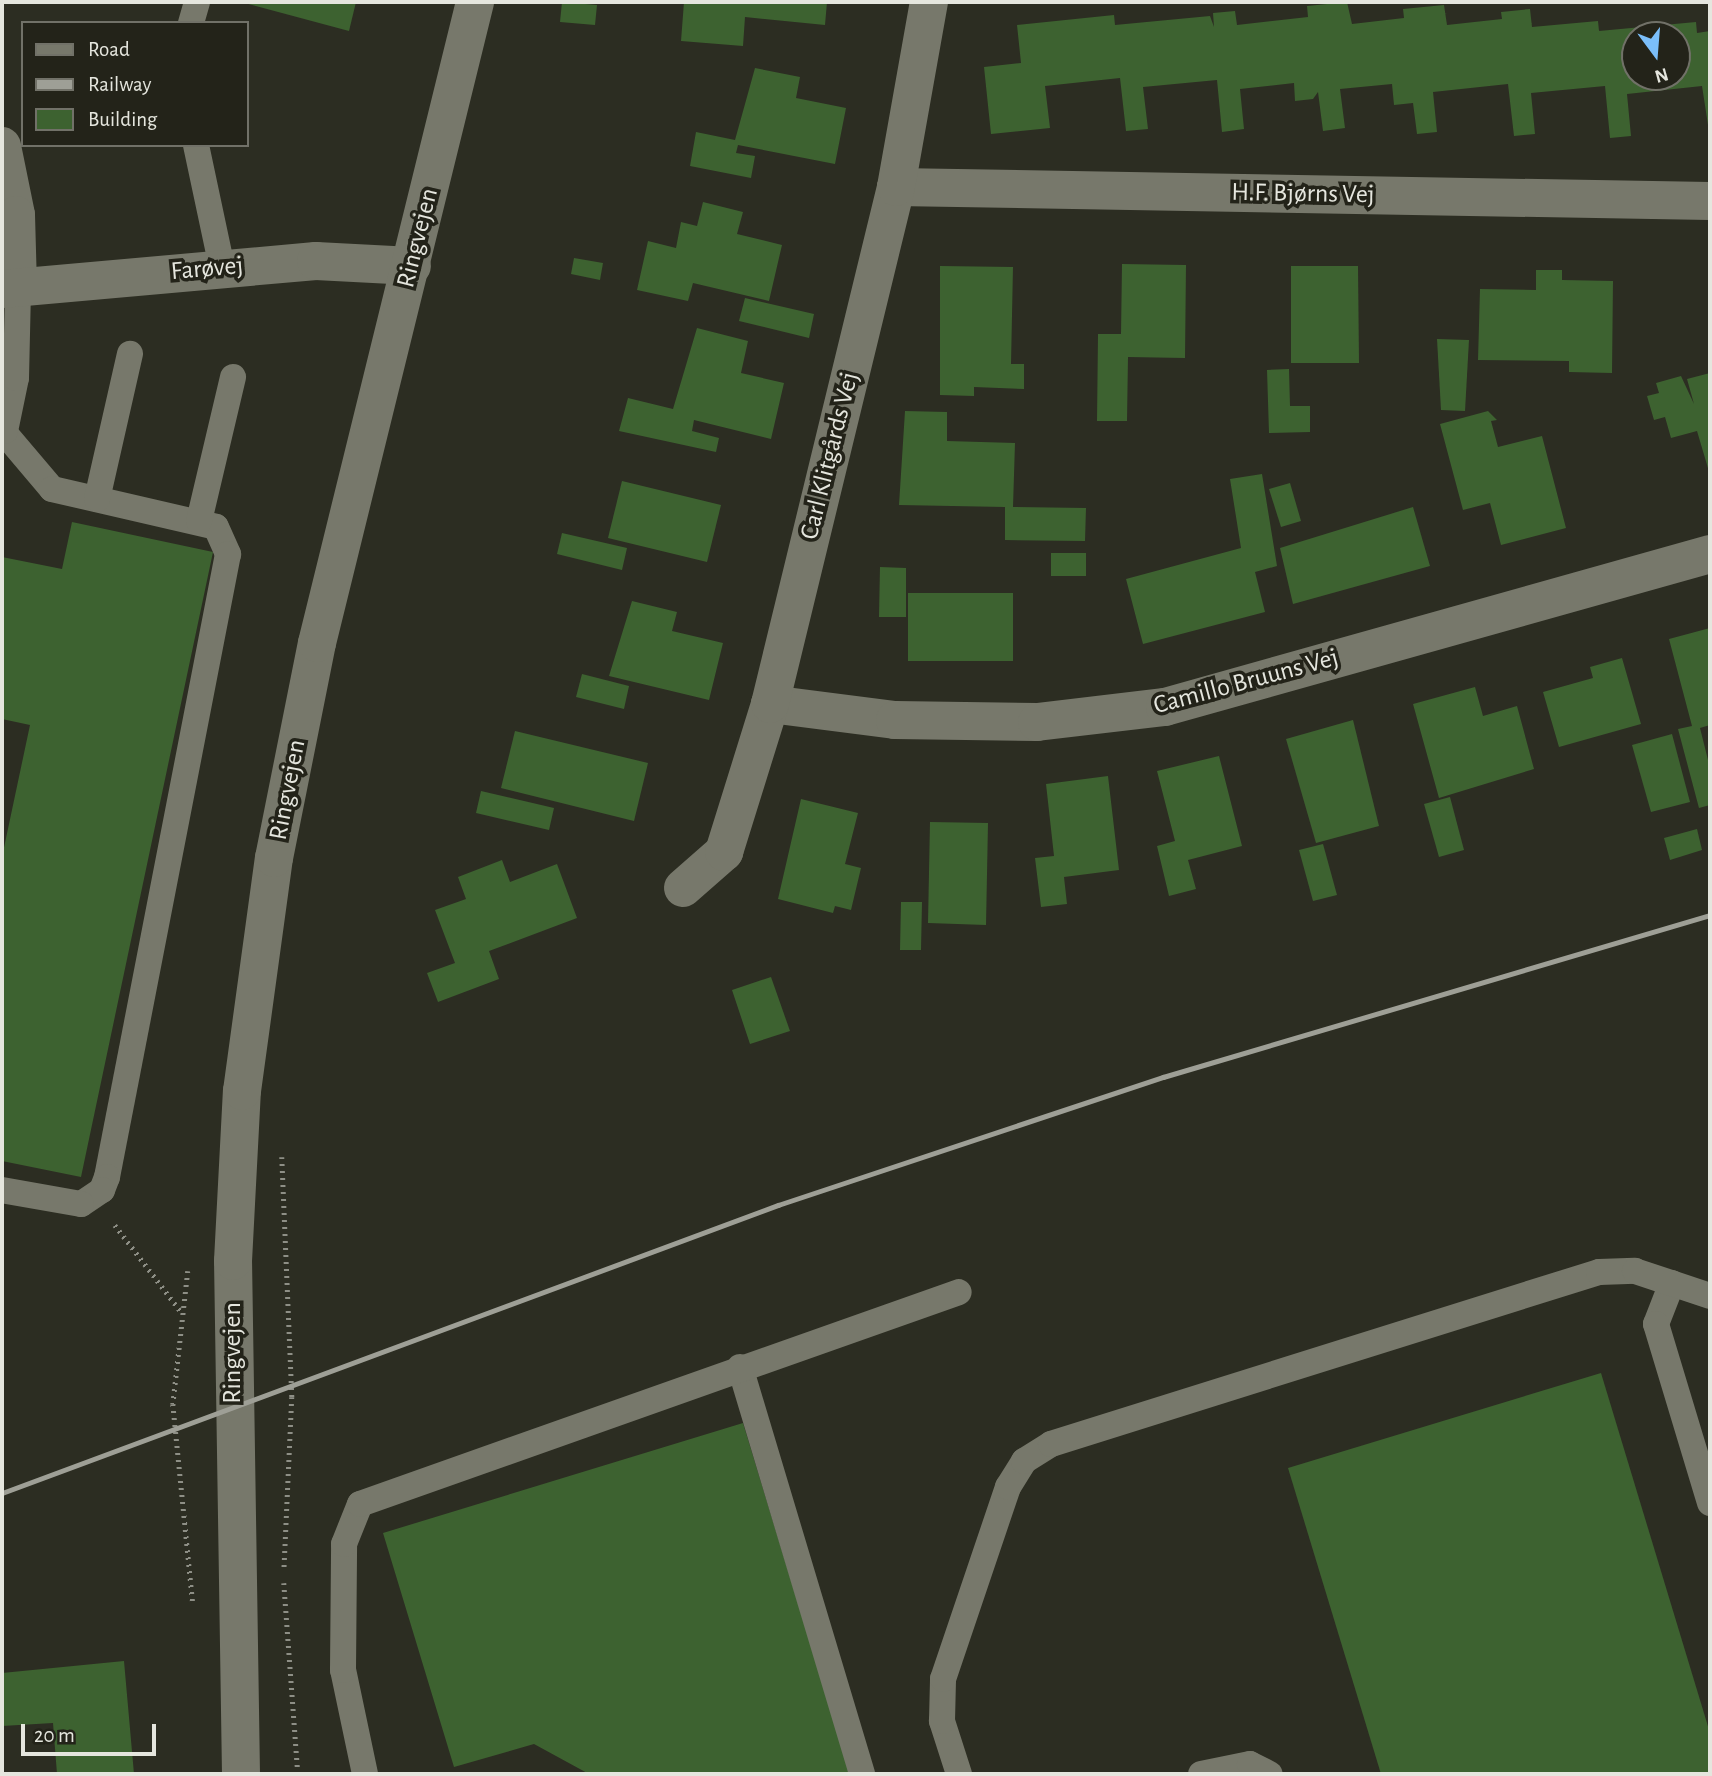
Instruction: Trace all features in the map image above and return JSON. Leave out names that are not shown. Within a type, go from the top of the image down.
[{"type":"street","name":"Ringvejen","points":[[241,1774],[233,1261],[242,1091],[274,858],[314,657],[475,2]]},
{"type":"street","name":"Carl Klitgårds Vej","points":[[683,888],[724,852],[770,704],[896,187],[929,2]]},
{"type":"street","points":[[2,146],[16,215],[10,288]]},
{"type":"street","name":"H.F. Bjørns Vej","points":[[896,187],[1710,201]]},
{"type":"street","name":"Farøvej","points":[[10,288],[222,267],[346,260],[412,266]]},
{"type":"street","name":"Camillo Bruuns Vej","points":[[770,704],[895,720],[998,721],[1165,707],[1710,554]]},
{"type":"street","name":"Ringvejen","points":[[238,1596],[267,1774]]},
{"type":"lane","points":[[192,21],[197,2]]},
{"type":"lane","points":[[196,147],[222,267]]},
{"type":"lane","points":[[2,1190],[68,1203],[93,1199],[107,1178],[228,554],[222,532],[199,521],[52,489],[3,431],[16,378],[10,288]]},
{"type":"lane","points":[[97,499],[130,354]]},
{"type":"lane","points":[[199,521],[233,377]]},
{"type":"lane","points":[[959,1774],[942,1721],[943,1679],[1008,1487],[1024,1461],[1051,1444],[1599,1272],[1635,1270],[1710,1296]]},
{"type":"lane","points":[[1672,1283],[1656,1324],[1710,1503]]},
{"type":"lane","points":[[365,1774],[343,1670],[344,1544],[360,1504],[740,1367],[959,1292]]},
{"type":"lane","points":[[740,1367],[862,1774]]},
{"type":"lane","points":[[1200,1774],[1250,1763],[1270,1774]]},
{"type":"path","points":[[278,1144],[286,1167],[289,1239],[292,1397],[284,1577],[298,1774]]},
{"type":"path","points":[[93,1199],[183,1313]]},
{"type":"building","points":[[241,2],[356,2],[349,31]]},
{"type":"building","points":[[562,2],[597,5],[595,25],[560,22]]},
{"type":"building","points":[[684,2],[827,2],[825,25],[745,17],[743,46],[681,41]]},
{"type":"building","points":[[1347,2],[1352,24],[1404,18],[1403,9],[1444,5],[1447,25],[1502,19],[1501,12],[1530,9],[1532,27],[1598,21],[1599,31],[1621,29],[1621,91],[1655,91],[1627,94],[1631,136],[1610,138],[1605,86],[1531,93],[1535,134],[1514,136],[1508,84],[1433,92],[1437,132],[1417,134],[1413,103],[1394,105],[1392,84],[1340,89],[1345,128],[1323,131],[1318,92],[1313,99],[1295,101],[1294,83],[1240,89],[1244,129],[1222,132],[1217,80],[1143,87],[1148,129],[1126,131],[1120,78],[1045,86],[1050,128],[991,134],[984,67],[1021,63],[1017,25],[1114,15],[1115,25],[1210,16],[1214,27],[1213,13],[1235,11],[1237,25],[1308,17],[1307,6]]},
{"type":"building","points":[[1691,22],[1696,22],[1697,33],[1710,31],[1710,138],[1702,86],[1691,87]]},
{"type":"building","points":[[755,68],[800,77],[796,98],[846,108],[835,164],[738,145],[736,153],[755,156],[751,178],[690,166],[696,132],[735,140]]},
{"type":"building","points":[[703,202],[743,212],[737,234],[782,245],[769,301],[693,283],[688,301],[637,290],[648,241],[676,248],[681,222],[697,226]]},
{"type":"building","points":[[574,258],[603,263],[600,280],[571,274]]},
{"type":"building","points":[[1122,264],[1186,265],[1185,358],[1128,357],[1127,421],[1097,421],[1098,334],[1121,334]]},
{"type":"building","points":[[940,266],[1013,267],[1011,364],[1024,364],[1024,389],[974,387],[974,396],[940,395]]},
{"type":"building","points":[[1291,266],[1358,266],[1359,363],[1291,363]]},
{"type":"building","points":[[1536,270],[1562,270],[1562,280],[1613,281],[1612,373],[1569,372],[1569,361],[1478,360],[1480,289],[1536,290]]},
{"type":"building","points":[[745,298],[814,314],[809,338],[739,321]]},
{"type":"building","points":[[697,328],[748,341],[741,373],[784,383],[771,439],[694,420],[692,431],[719,438],[716,452],[619,431],[628,398],[673,409]]},
{"type":"building","points":[[1437,339],[1469,340],[1465,411],[1441,410]]},
{"type":"building","points":[[1289,369],[1290,406],[1310,406],[1310,432],[1269,433],[1267,370]]},
{"type":"building","points":[[1710,373],[1710,475],[1697,431],[1671,438],[1665,417],[1654,420],[1647,396],[1659,393],[1656,383],[1681,376],[1694,404],[1687,379]]},
{"type":"building","points":[[905,411],[947,412],[947,441],[1015,443],[1013,507],[1086,508],[1085,541],[1005,540],[1005,507],[899,505]]},
{"type":"building","points":[[1488,411],[1497,420],[1491,421],[1498,447],[1542,436],[1566,528],[1501,545],[1490,503],[1463,510],[1440,424]]},
{"type":"building","points":[[1262,474],[1277,566],[1255,572],[1265,612],[1143,644],[1126,579],[1241,548],[1230,479]]},
{"type":"building","points":[[622,481],[721,505],[707,562],[608,538]]},
{"type":"building","points":[[1290,483],[1301,521],[1281,527],[1269,489]]},
{"type":"building","points":[[1413,507],[1430,566],[1293,604],[1280,548]]},
{"type":"building","points":[[72,522],[213,552],[81,1177],[2,1161],[2,857],[30,725],[2,719],[2,557],[62,569]]},
{"type":"building","points":[[562,533],[627,548],[622,570],[557,554]]},
{"type":"building","points":[[1051,553],[1086,553],[1086,576],[1051,576]]},
{"type":"building","points":[[880,567],[906,568],[906,617],[879,617]]},
{"type":"building","points":[[908,593],[1013,593],[1013,661],[908,661]]},
{"type":"building","points":[[632,601],[677,612],[672,631],[723,643],[709,700],[609,676]]},
{"type":"building","points":[[1710,628],[1710,725],[1700,728],[1710,768],[1710,805],[1699,808],[1678,729],[1692,726],[1669,639]]},
{"type":"building","points":[[1622,658],[1641,724],[1559,747],[1543,692],[1593,678],[1590,667]]},
{"type":"building","points":[[582,674],[629,686],[624,709],[576,697]]},
{"type":"building","points":[[1475,687],[1483,716],[1517,706],[1534,769],[1439,798],[1413,704]]},
{"type":"building","points":[[1353,720],[1379,826],[1316,843],[1286,739]]},
{"type":"building","points":[[515,731],[648,763],[634,821],[501,788]]},
{"type":"building","points":[[1672,734],[1690,802],[1651,812],[1632,745]]},
{"type":"building","points":[[1219,756],[1242,846],[1188,860],[1196,889],[1169,896],[1157,846],[1175,841],[1157,771]]},
{"type":"building","points":[[1108,776],[1119,870],[1064,877],[1067,904],[1041,907],[1035,858],[1054,856],[1046,784]]},
{"type":"building","points":[[481,791],[554,808],[549,830],[476,813]]},
{"type":"building","points":[[1450,797],[1464,850],[1439,857],[1424,804]]},
{"type":"building","points":[[801,799],[858,813],[845,864],[861,868],[851,910],[835,906],[833,913],[778,899]]},
{"type":"building","points":[[930,822],[988,823],[986,925],[928,923]]},
{"type":"building","points":[[1697,829],[1702,850],[1670,860],[1664,838]]},
{"type":"building","points":[[1323,844],[1337,895],[1313,901],[1299,850]]},
{"type":"building","points":[[502,860],[510,882],[557,864],[577,918],[489,951],[499,979],[438,1002],[427,973],[455,963],[435,910],[466,899],[458,877]]},
{"type":"building","points":[[901,902],[922,902],[921,950],[900,950]]},
{"type":"building","points":[[771,977],[790,1031],[750,1044],[732,990]]},
{"type":"building","points":[[1601,1373],[1710,1733],[1710,1774],[1381,1774],[1288,1468]]},
{"type":"building","points":[[743,1423],[850,1774],[589,1774],[534,1744],[454,1767],[383,1533]]},
{"type":"building","points":[[124,1661],[134,1774],[57,1774],[53,1723],[2,1726],[2,1673]]},
{"type":"railway","points":[[2,1493],[778,1205],[1163,1077],[1710,915]]}]
